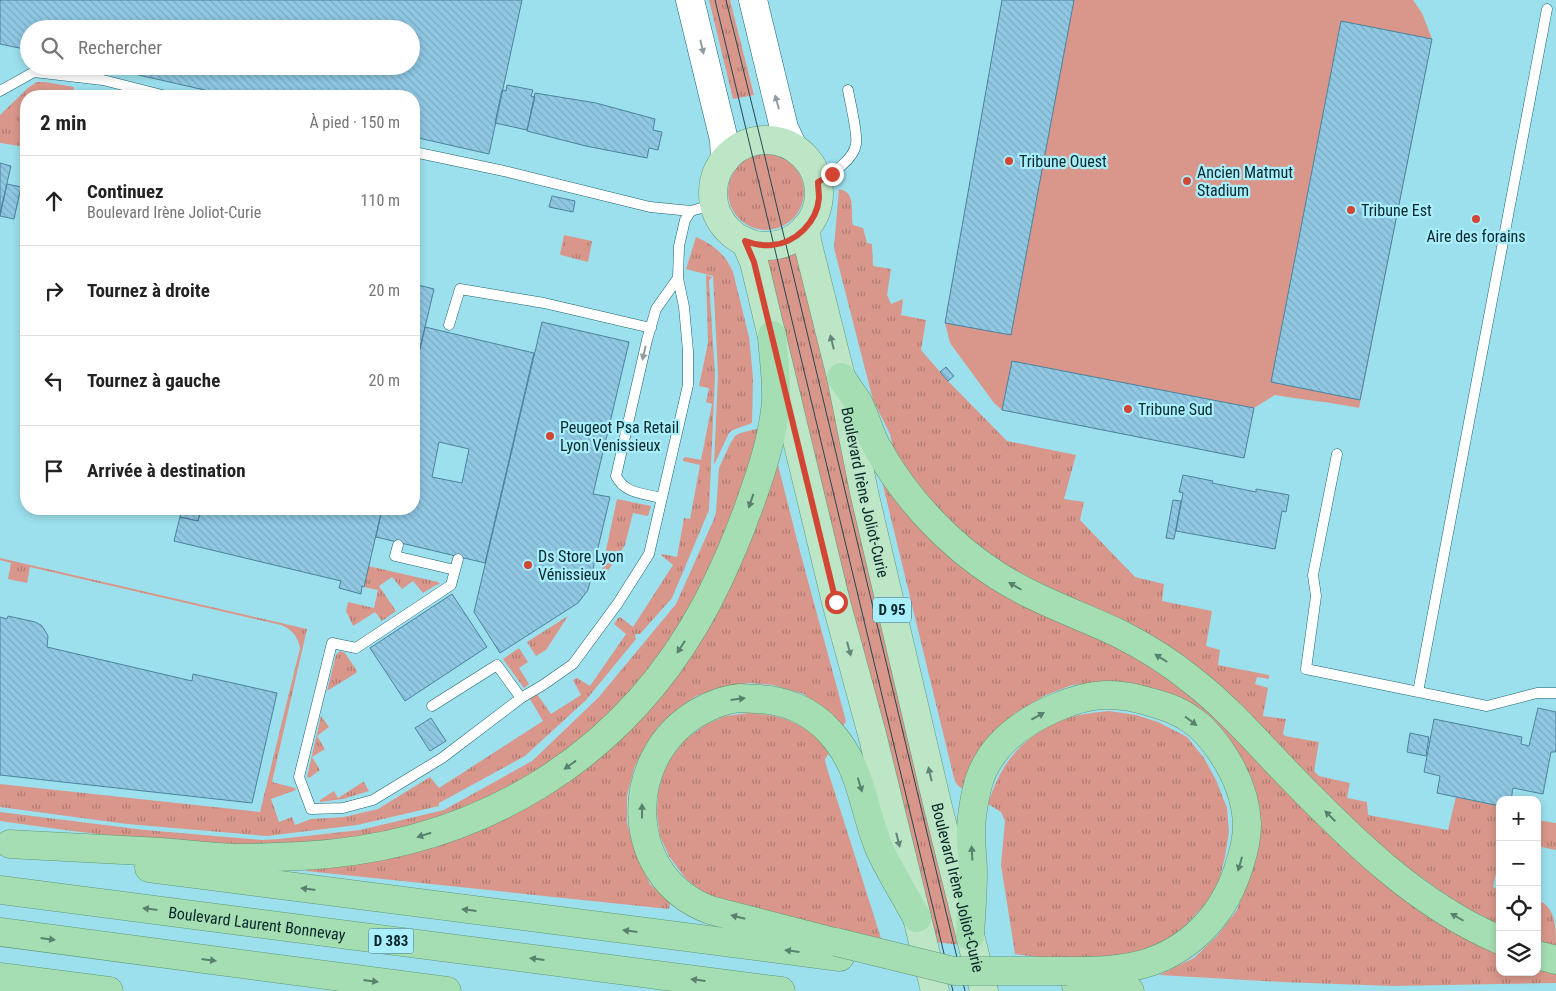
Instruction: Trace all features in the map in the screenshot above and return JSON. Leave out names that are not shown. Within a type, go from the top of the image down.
[{"type":"highway","points":[[5,843],[234,858],[303,856],[368,848],[447,828],[487,813],[553,777],[609,733],[632,710],[678,653],[718,583],[748,509],[759,477],[771,431],[776,399],[772,335]]},
{"type":"highway","points":[[841,377],[858,403],[874,441],[896,478],[927,515],[958,546],[996,575],[1036,598],[1119,634],[1162,658],[1193,680],[1224,707],[1339,825],[1394,874],[1443,910],[1496,938]]},
{"type":"highway","points":[[970,936],[973,872],[971,832],[975,800],[980,778],[991,757],[1003,741],[1019,727],[1045,712],[1078,698],[1112,694],[1142,699],[1170,708],[1191,719],[1215,742],[1231,766],[1242,795],[1247,824],[1244,852],[1235,882],[1221,907],[1203,930],[1180,948],[1150,962],[1069,978]]},
{"type":"highway","points":[[838,950],[696,904],[681,895],[664,877],[653,858],[642,820],[645,781],[656,755],[669,736],[686,720],[709,706],[739,698],[775,700],[796,707],[817,720],[828,730],[848,755],[855,770],[880,848],[917,918]]},
{"type":"highway","points":[[5,843],[156,870],[838,950],[954,972],[1069,978],[1130,991]]},
{"type":"highway","name":"Boulevard Laurent Bonnevay","points":[[0,890],[781,991]]},
{"type":"highway","points":[[0,932],[447,991]]},
{"type":"highway","points":[[1541,956],[1556,960]]},
{"type":"highway","points":[[0,977],[109,991]]},
{"type":"main road","points":[[690,0],[724,140],[725,160]]},
{"type":"main road","points":[[753,0],[782,121],[793,147]]},
{"type":"main road","points":[[761,140],[772,140],[793,147],[802,154],[815,172],[819,198],[815,214],[806,228],[796,236],[785,242],[773,245],[754,244],[734,234],[725,226],[718,215],[703,207],[714,188],[717,173],[725,160],[740,147],[761,140]]},
{"type":"main road","name":"Boulevard Irène Joliot-Curie","points":[[806,228],[807,241],[841,377],[868,511],[937,803],[984,991]]},
{"type":"main road","points":[[745,241],[754,262],[836,602],[872,734],[935,991]]},
{"type":"lane","points":[[1418,692],[1547,9]]},
{"type":"lane","points":[[0,91],[29,75]]},
{"type":"lane","points":[[60,75],[103,80],[142,90]]},
{"type":"lane","points":[[818,182],[832,174],[842,165],[852,154],[856,144],[848,90]]},
{"type":"lane","points":[[420,153],[504,171],[650,207],[703,207]]},
{"type":"lane","points":[[458,559],[451,585],[356,648],[332,643],[299,777],[311,809],[343,808],[373,800],[442,758],[521,698],[573,664],[618,603],[649,554],[688,384],[688,351],[684,307],[678,278],[679,246],[684,220],[703,207]]},
{"type":"lane","points":[[661,498],[630,490],[620,485],[616,476],[656,308],[678,278]]},
{"type":"lane","points":[[449,325],[460,289],[544,303],[651,328]]},
{"type":"lane","points":[[1337,454],[1313,575],[1316,596],[1306,669],[1487,706],[1537,693],[1556,692]]},
{"type":"lane","points":[[398,545],[395,556],[455,570]]},
{"type":"lane","points":[[432,706],[496,665],[521,698]]},
{"type":"green space","points":[[709,0],[730,0],[754,95],[733,99]]},
{"type":"green space","name":"Ancien Matmut Stadium","points":[[1002,0],[1413,0],[1422,13],[1432,39],[1359,408],[1275,395],[1254,408],[1244,458],[1002,410],[994,403],[950,343],[945,323]]},
{"type":"green space","points":[[37,82],[45,82],[74,87],[73,90],[26,90]]},
{"type":"green space","points":[[20,96],[20,146],[0,143],[0,115]]},
{"type":"green space","points":[[766,154],[781,157],[793,165],[801,177],[804,192],[801,207],[793,219],[781,227],[766,230],[751,227],[739,219],[731,207],[728,192],[731,177],[739,165],[751,157]]},
{"type":"green space","points":[[839,189],[845,191],[851,198],[853,225],[863,228],[867,243],[872,244],[873,266],[891,269],[887,295],[891,304],[903,299],[901,315],[926,320],[921,350],[948,381],[1007,441],[1076,455],[1064,499],[1084,502],[1080,520],[1135,577],[1164,584],[1162,601],[1212,611],[1206,646],[1220,650],[1218,665],[1269,675],[1269,679],[1257,677],[1255,684],[1268,688],[1263,716],[1286,719],[1283,734],[1285,736],[1319,742],[1314,771],[1319,776],[1350,783],[1347,798],[1367,802],[1368,815],[1448,830],[1456,797],[1496,805],[1496,873],[1493,887],[1496,888],[1496,923],[1475,915],[1404,865],[1360,829],[1300,767],[1186,658],[1130,623],[1047,589],[999,562],[961,532],[927,496],[890,449],[892,443],[890,434],[873,400],[834,248]]},
{"type":"green space","points":[[564,235],[592,241],[588,262],[560,254]]},
{"type":"green space","points":[[696,237],[718,251],[733,272],[749,337],[753,379],[752,423],[729,433],[714,465],[718,375],[713,276],[686,269]]},
{"type":"green space","points":[[797,250],[962,945],[934,942],[867,680],[766,256],[777,256]]},
{"type":"green space","points":[[706,275],[712,277],[709,281],[715,375],[709,510],[672,598],[640,634],[636,634],[636,639],[586,700],[525,756],[439,803],[439,806],[357,825],[267,836],[127,824],[0,807],[0,784],[260,812],[300,648],[294,634],[281,625],[30,567],[27,583],[8,579],[11,563],[0,560],[0,558],[307,629],[272,782],[295,788],[296,790],[271,799],[279,822],[292,817],[295,825],[311,819],[344,817],[378,809],[430,777],[439,788],[543,721],[530,697],[537,694],[551,714],[581,695],[573,680],[577,678],[590,686],[626,634],[614,624],[618,618],[620,617],[633,627],[673,565],[661,555],[677,557],[684,518],[690,519],[700,465],[683,461],[683,459],[685,457],[701,460],[712,404],[706,402],[709,388],[699,386],[708,343]]},
{"type":"green space","points":[[757,429],[761,433],[742,496],[689,607],[649,668],[611,713],[575,745],[523,780],[502,791],[458,810],[413,825],[367,835],[290,843],[210,844],[156,841],[0,821],[0,812],[145,830],[262,840],[360,830],[444,810],[532,761],[598,698],[676,604],[714,519],[719,468],[730,444],[735,436],[740,433]]},
{"type":"green space","points":[[776,457],[846,721],[842,728],[804,694],[773,685],[749,683],[721,688],[696,696],[675,711],[658,727],[645,746],[634,768],[627,796],[627,823],[636,854],[650,884],[670,903],[669,909],[306,871],[308,867],[416,847],[626,728]]},
{"type":"green space","points":[[878,465],[921,521],[1151,659],[1496,945],[1496,976],[1541,976],[1541,963],[1556,968],[1556,983],[1393,986],[1159,975],[1194,958],[1217,936],[1237,910],[1253,869],[1258,840],[1239,758],[1105,682],[1072,685],[1046,695],[1015,713],[990,736],[966,790],[958,786],[954,777]]},
{"type":"green space","points":[[617,499],[651,506],[648,516],[633,513],[625,545],[607,572],[602,569]]},
{"type":"green space","points":[[368,566],[440,584],[423,593],[413,581],[402,589],[392,577],[379,586],[396,611],[382,621],[375,612],[353,626],[346,611],[348,602],[374,608],[378,590],[364,587]]},
{"type":"green space","points":[[568,616],[546,650],[536,656],[527,642]]},
{"type":"green space","points":[[519,648],[528,662],[519,668],[529,684],[524,688],[503,659]]},
{"type":"green space","points":[[340,651],[345,653],[357,671],[327,691],[336,655]]},
{"type":"green space","points":[[1109,711],[1136,715],[1158,722],[1187,737],[1204,758],[1216,780],[1227,808],[1229,832],[1219,880],[1207,902],[1181,930],[1151,949],[1128,956],[1070,961],[1015,954],[1001,865],[1005,821],[1001,812],[988,804],[992,792],[1007,763],[1029,739],[1056,721],[1089,713]]},
{"type":"green space","points":[[749,713],[773,716],[794,723],[812,734],[830,752],[825,759],[826,765],[881,938],[822,931],[707,895],[686,879],[669,856],[660,836],[657,814],[658,792],[664,771],[671,758],[685,740],[705,725],[725,716]]},
{"type":"green space","points":[[321,716],[329,727],[317,736],[325,749],[312,757],[320,770],[309,778],[307,777]]},
{"type":"green space","points":[[363,782],[369,791],[343,799],[320,802],[320,800],[334,791],[338,798]]},
{"type":"green space","points":[[1541,821],[1556,823],[1556,850],[1541,847]]},
{"type":"green space","points":[[1541,902],[1548,907],[1554,919],[1556,947],[1541,943]]},
{"type":"building","points":[[0,0],[522,0],[489,154],[420,138],[420,90],[205,90],[139,75],[420,75],[420,20],[20,20],[20,48],[0,44]]},
{"type":"building","name":"Tribune Ouest","points":[[1002,0],[1074,0],[1011,335],[945,323]]},
{"type":"building","name":"Tribune Est","points":[[1341,21],[1432,39],[1360,400],[1271,382]]},
{"type":"building","points":[[507,85],[533,90],[531,96],[535,97],[527,130],[495,123],[502,90],[506,91]]},
{"type":"building","points":[[535,93],[596,103],[655,119],[653,130],[662,132],[658,150],[649,148],[647,158],[586,146],[527,131]]},
{"type":"building","points":[[0,163],[11,166],[0,213]]},
{"type":"building","points":[[7,184],[20,187],[14,219],[0,216]]},
{"type":"building","points":[[552,196],[575,201],[573,212],[549,207]]},
{"type":"building","points":[[420,286],[434,289],[420,348]]},
{"type":"building","points":[[542,322],[629,342],[593,494],[610,497],[588,590],[578,603],[500,653],[474,612]]},
{"type":"building","points":[[425,327],[534,353],[485,563],[376,537],[381,515],[420,515],[420,348]],"holes":[[[439,442],[469,449],[462,483],[432,477]]]},
{"type":"building","name":"Tribune Sud","points":[[1012,361],[1254,408],[1244,458],[1002,410]]},
{"type":"building","points":[[946,367],[954,376],[948,381],[940,372]]},
{"type":"building","points":[[1183,475],[1256,492],[1256,489],[1289,495],[1286,512],[1282,511],[1275,549],[1176,531],[1183,493],[1179,492]]},
{"type":"building","points":[[1173,500],[1181,501],[1174,539],[1166,538]]},
{"type":"building","points":[[180,515],[200,515],[198,521],[180,517]]},
{"type":"building","points":[[200,515],[381,515],[361,594],[339,588],[341,581],[174,541],[180,517],[198,521]]},
{"type":"building","points":[[452,594],[487,647],[405,701],[370,648]]},
{"type":"building","points":[[8,616],[41,625],[48,636],[47,647],[192,681],[193,674],[277,693],[252,803],[0,775],[0,617],[7,619]]},
{"type":"building","points":[[1538,708],[1556,712],[1556,749],[1555,752],[1551,752],[1543,794],[1513,788],[1512,796],[1496,796],[1496,805],[1437,793],[1440,776],[1424,772],[1434,719],[1522,737],[1521,744],[1529,746]]},
{"type":"building","points":[[431,718],[446,741],[430,751],[415,728]]},
{"type":"building","points":[[1410,733],[1429,737],[1426,756],[1407,752]]},
{"type":"tram line","points":[[715,0],[953,991]]},
{"type":"tram line","points":[[726,0],[965,991]]},
{"type":"place","name":"Tribune Ouest","points":[[1009,161]]},
{"type":"place","name":"Ancien Matmut Stadium","points":[[1187,181]]},
{"type":"place","name":"Tribune Est","points":[[1351,210]]},
{"type":"place","name":"Aire des forains","points":[[1476,219]]},
{"type":"place","name":"Tribune Sud","points":[[1128,409]]},
{"type":"place","name":"Peugeot Psa Retail Lyon Venissieux","points":[[550,436]]},
{"type":"place","name":"Ds Store Lyon Vénissieux","points":[[528,565]]},
{"type":"route","points":[[832,174],[818,182],[819,198],[815,214],[806,228],[796,236],[785,242],[773,245],[754,244],[745,241],[754,262],[836,602]]}]
